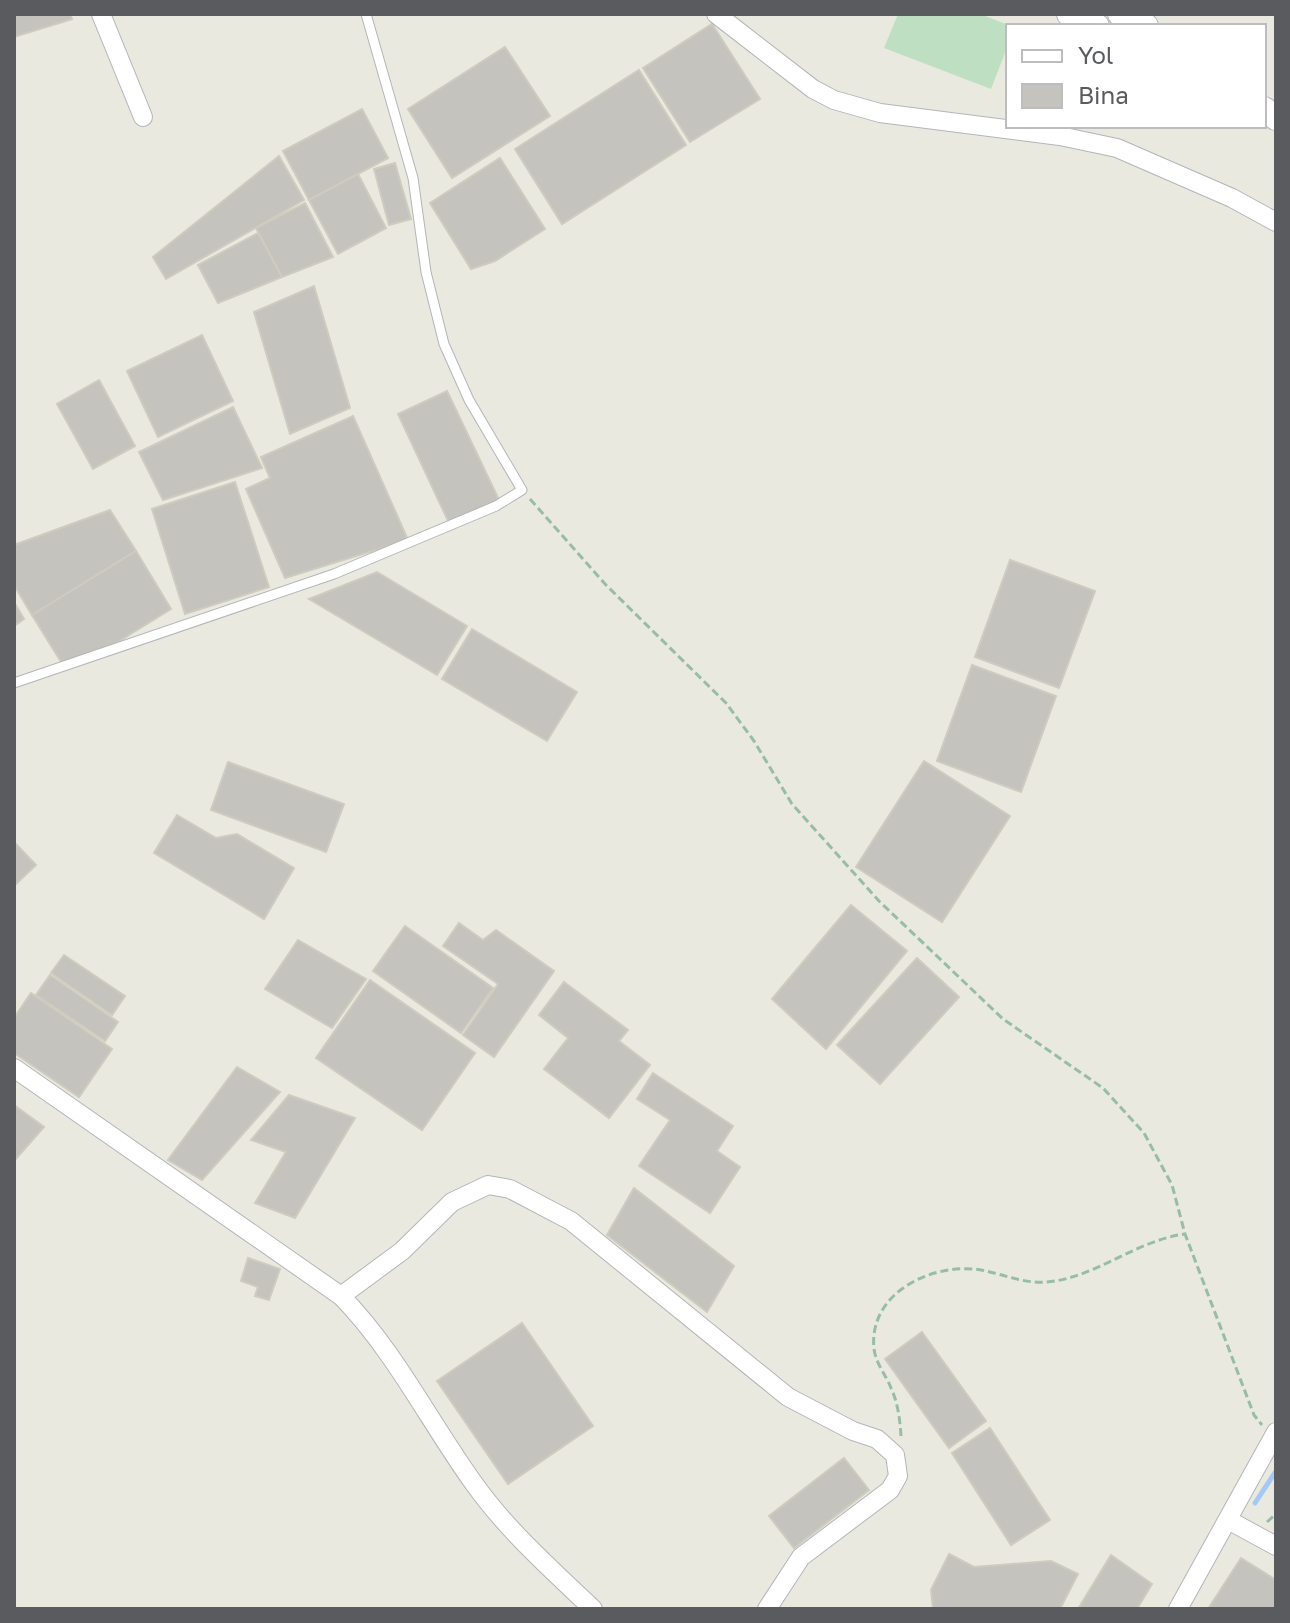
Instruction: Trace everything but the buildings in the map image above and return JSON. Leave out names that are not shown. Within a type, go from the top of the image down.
[{"type":"street","points":[[101,14],[143,117]]},
{"type":"street","points":[[716,14],[813,89],[834,100],[880,113],[1060,136],[1117,148],[1232,198],[1276,222]]},
{"type":"street","points":[[1069,14],[1092,24]]},
{"type":"street","points":[[14,1068],[341,1296],[371,1331],[476,1487],[593,1609]]},
{"type":"street","points":[[341,1296],[402,1251],[452,1202],[488,1185],[510,1189],[571,1221],[788,1397],[853,1431],[877,1439],[895,1455],[898,1476],[890,1490],[801,1557],[767,1609]]},
{"type":"street","points":[[1178,1609],[1230,1521],[1275,1434]]},
{"type":"street","points":[[1230,1521],[1276,1546]]},
{"type":"lane","points":[[14,683],[334,574],[496,506],[522,490],[469,400],[444,344],[426,272],[413,178],[366,14]]},
{"type":"path","points":[[522,490],[606,585],[726,703],[754,741],[792,804],[879,901],[1003,1019],[1080,1071],[1125,1110],[1160,1160],[1254,1415],[1275,1434]]},
{"type":"path","points":[[895,1455],[901,1443],[899,1417],[874,1347],[882,1310],[898,1291],[926,1276],[954,1270],[980,1270],[1029,1282],[1052,1282],[1154,1241],[1185,1234]]},
{"type":"green space","points":[[898,14],[980,14],[1006,24],[1006,50],[991,89],[884,48]]},
{"type":"waterway","points":[[1255,1503],[1276,1471]]}]
